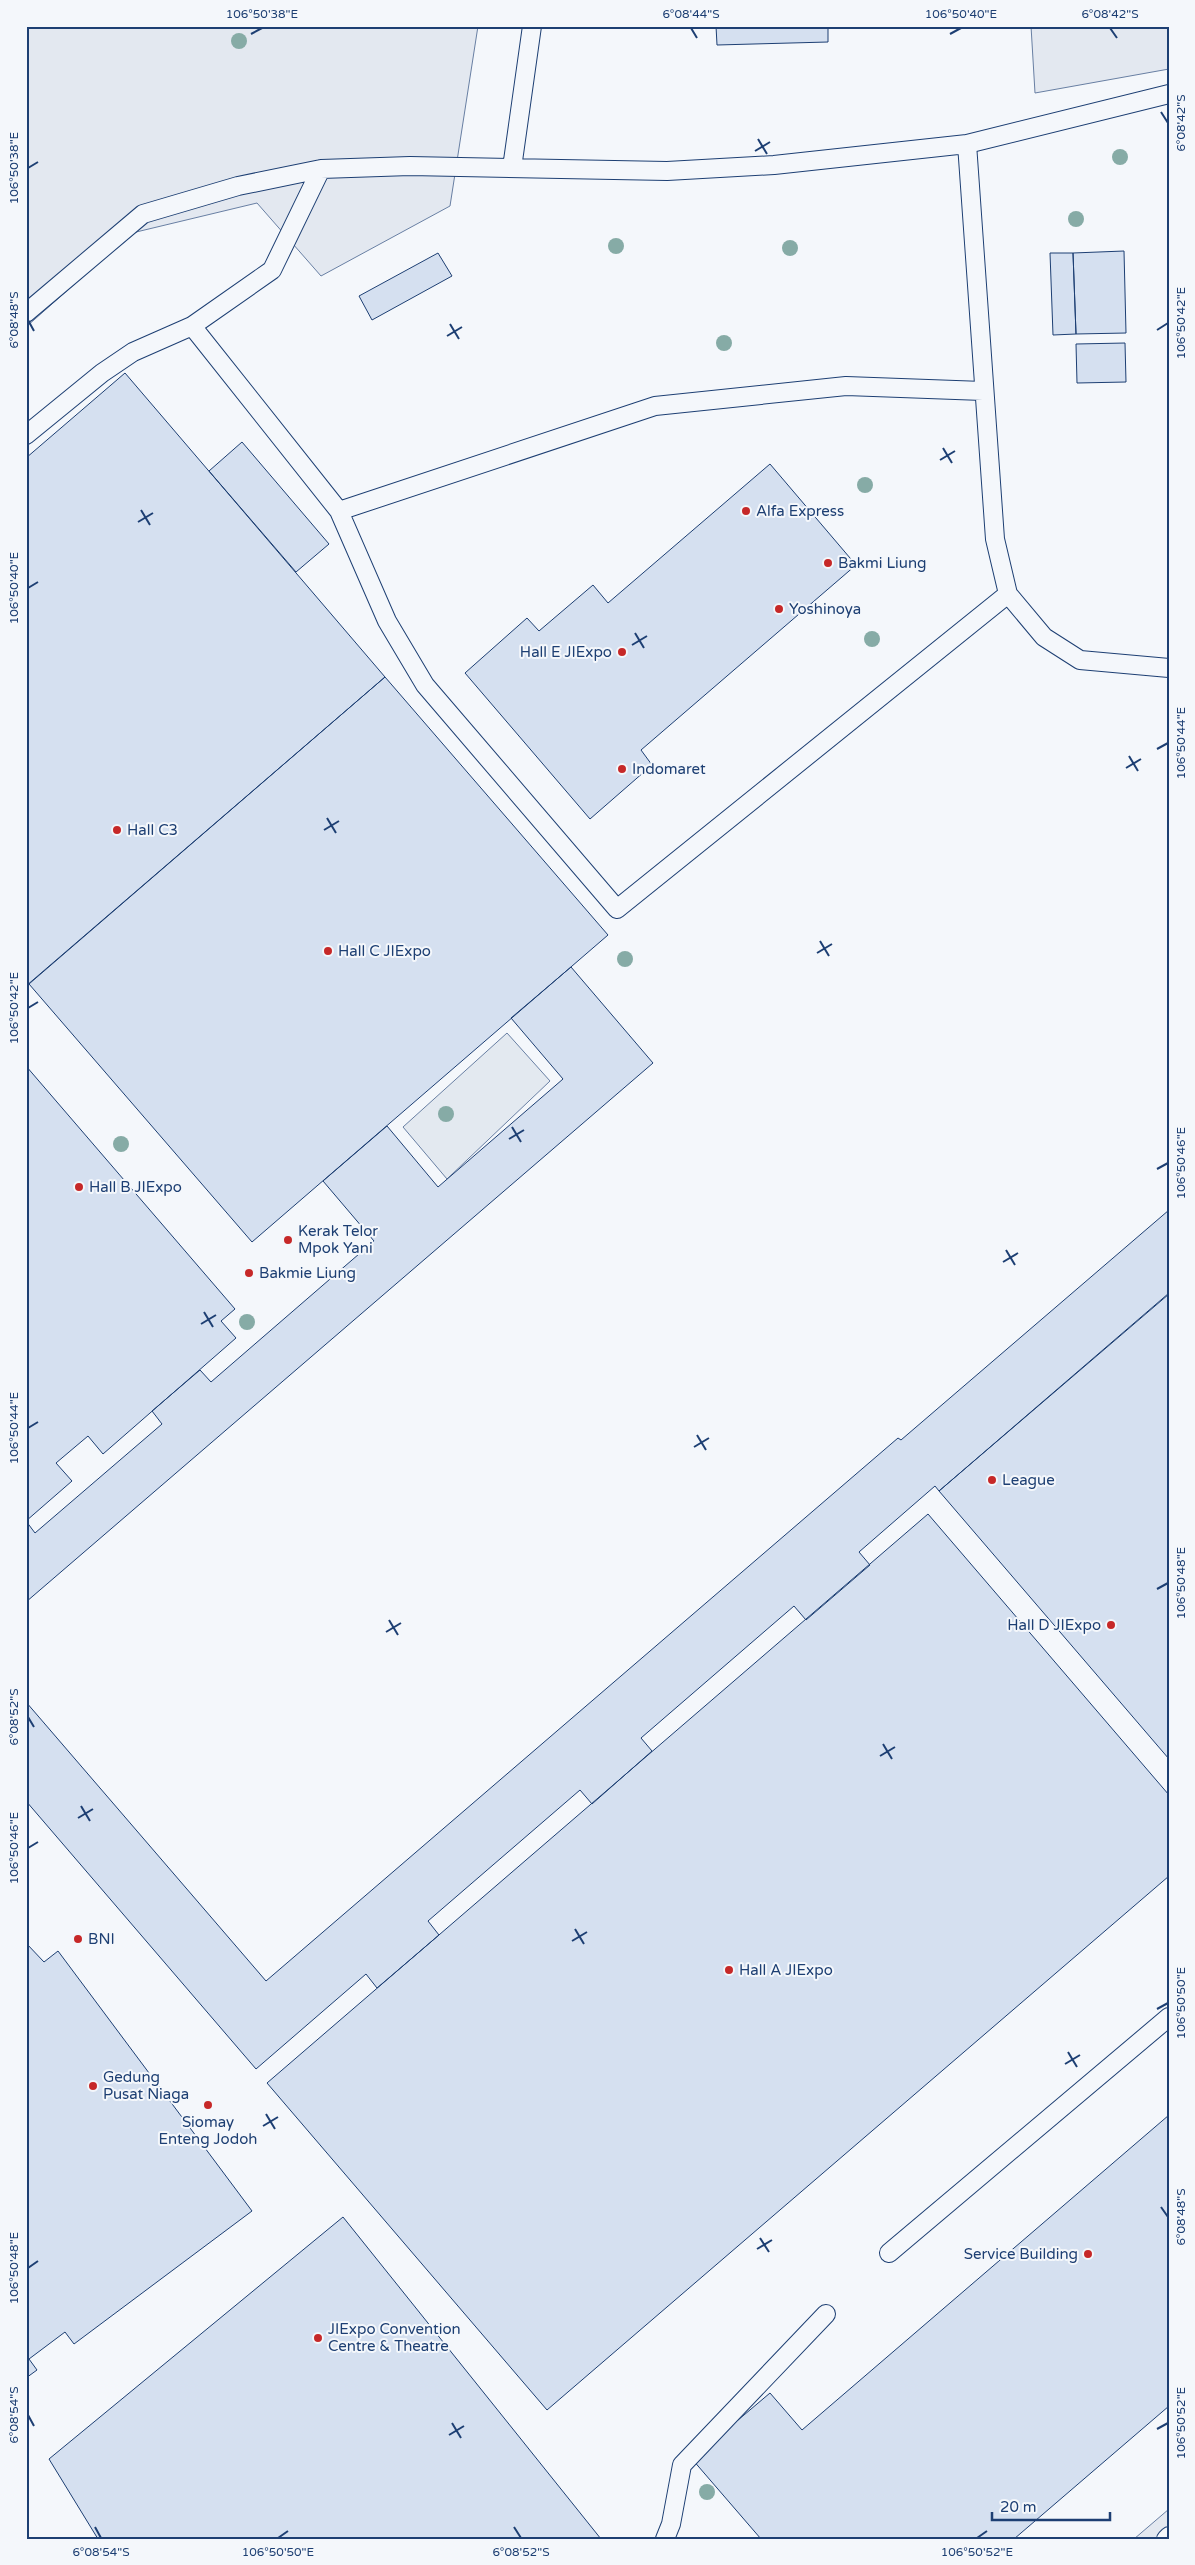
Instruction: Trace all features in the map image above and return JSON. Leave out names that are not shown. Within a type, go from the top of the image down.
[{"type":"lane","points":[[512,168],[532,26]]},
{"type":"lane","points":[[26,312],[143,214],[238,186],[321,170],[410,166],[676,171],[774,165],[967,144],[1169,94]]},
{"type":"lane","points":[[967,144],[983,392],[995,539],[1008,594],[1044,637],[1080,660],[1169,668]]},
{"type":"lane","points":[[26,435],[102,373],[133,352],[192,326],[272,270],[321,170]]},
{"type":"lane","points":[[192,326],[339,511],[387,621],[425,685],[617,909],[1008,594]]},
{"type":"lane","points":[[339,511],[655,406],[846,386],[983,392]]},
{"type":"lane","points":[[890,2253],[1169,2017]]},
{"type":"lane","points":[[665,2539],[671,2524],[682,2465],[826,2314]]},
{"type":"lane","points":[[1166,2539],[1169,2536]]},
{"type":"shaded area","points":[[26,26],[478,26],[450,206],[321,276],[257,203],[132,233],[26,327]]},
{"type":"shaded area","points":[[1031,26],[1169,26],[1169,69],[1035,93]]},
{"type":"shaded area","points":[[507,1033],[550,1081],[447,1179],[403,1127]]},
{"type":"shaded area","points":[[1169,2509],[1169,2539],[1134,2539]]},
{"type":"building","points":[[716,26],[828,26],[828,42],[717,45]]},
{"type":"building","points":[[1124,251],[1126,333],[1076,334],[1073,253]]},
{"type":"building","points":[[438,253],[452,276],[372,320],[359,296]]},
{"type":"building","points":[[1050,253],[1073,253],[1076,334],[1053,335]]},
{"type":"building","points":[[1125,343],[1126,382],[1077,383],[1076,344]]},
{"type":"building","name":"Hall C3","points":[[125,373],[385,677],[26,986],[26,458]]},
{"type":"building","points":[[242,442],[329,544],[296,572],[209,471]]},
{"type":"building","name":"Hall E JIExpo","points":[[770,464],[856,565],[641,750],[652,765],[590,819],[465,673],[527,618],[539,631],[593,585],[608,603]]},
{"type":"building","name":"Hall C JIExpo","points":[[385,677],[608,935],[252,1242],[29,984]]},
{"type":"building","points":[[571,967],[653,1063],[26,1602],[26,1521],[35,1533],[162,1424],[152,1411],[200,1370],[211,1382],[374,1241],[323,1181],[387,1126],[438,1187],[563,1079],[511,1018]]},
{"type":"building","name":"Hall B JIExpo","points":[[26,1066],[235,1309],[221,1321],[236,1338],[103,1454],[88,1436],[56,1463],[72,1481],[26,1521]]},
{"type":"building","points":[[1169,1210],[1169,1293],[939,1491],[935,1486],[859,1552],[870,1565],[806,1620],[794,1606],[641,1738],[652,1751],[592,1804],[580,1790],[428,1921],[439,1935],[377,1988],[366,1974],[256,2069],[26,1801],[26,1702],[266,1981],[898,1438],[901,1440]]},
{"type":"building","name":"Hall D JIExpo","points":[[1169,1294],[1169,1759],[939,1491]]},
{"type":"building","name":"Hall A JIExpo","points":[[928,1514],[1169,1795],[1169,1876],[547,2410],[267,2083]]},
{"type":"building","name":"Gedung Pusat Niaga","points":[[26,1943],[44,1962],[58,1951],[252,2211],[74,2344],[65,2332],[29,2359],[37,2370],[26,2378]]},
{"type":"building","name":"Service Building","points":[[1169,2115],[1169,2406],[1014,2539],[761,2539],[692,2459],[770,2393],[802,2430]]},
{"type":"building","name":"JIExpo Convention Centre & Theatre","points":[[343,2217],[601,2539],[98,2539],[49,2459]]},
{"type":"place","name":"Alfa Express","points":[[746,511]]},
{"type":"place","name":"Bakmi Liung","points":[[828,563]]},
{"type":"place","name":"Yoshinoya","points":[[779,609]]},
{"type":"place","name":"Hall E JIExpo","points":[[622,652]]},
{"type":"place","name":"Indomaret","points":[[622,769]]},
{"type":"place","name":"Hall C3","points":[[117,830]]},
{"type":"place","name":"Hall C JIExpo","points":[[328,951]]},
{"type":"place","name":"Hall B JIExpo","points":[[79,1187]]},
{"type":"place","name":"Kerak Telor Mpok Yani","points":[[288,1240]]},
{"type":"place","name":"Bakmie Liung","points":[[249,1273]]},
{"type":"place","name":"League","points":[[992,1480]]},
{"type":"place","name":"Hall D JIExpo","points":[[1111,1625]]},
{"type":"place","name":"BNI","points":[[78,1939]]},
{"type":"place","name":"Hall A JIExpo","points":[[729,1970]]},
{"type":"place","name":"Gedung Pusat Niaga","points":[[93,2086]]},
{"type":"place","name":"Siomay Enteng Jodoh","points":[[208,2105]]},
{"type":"place","name":"Service Building","points":[[1088,2254]]},
{"type":"place","name":"JIExpo Convention Centre & Theatre","points":[[318,2338]]}]
